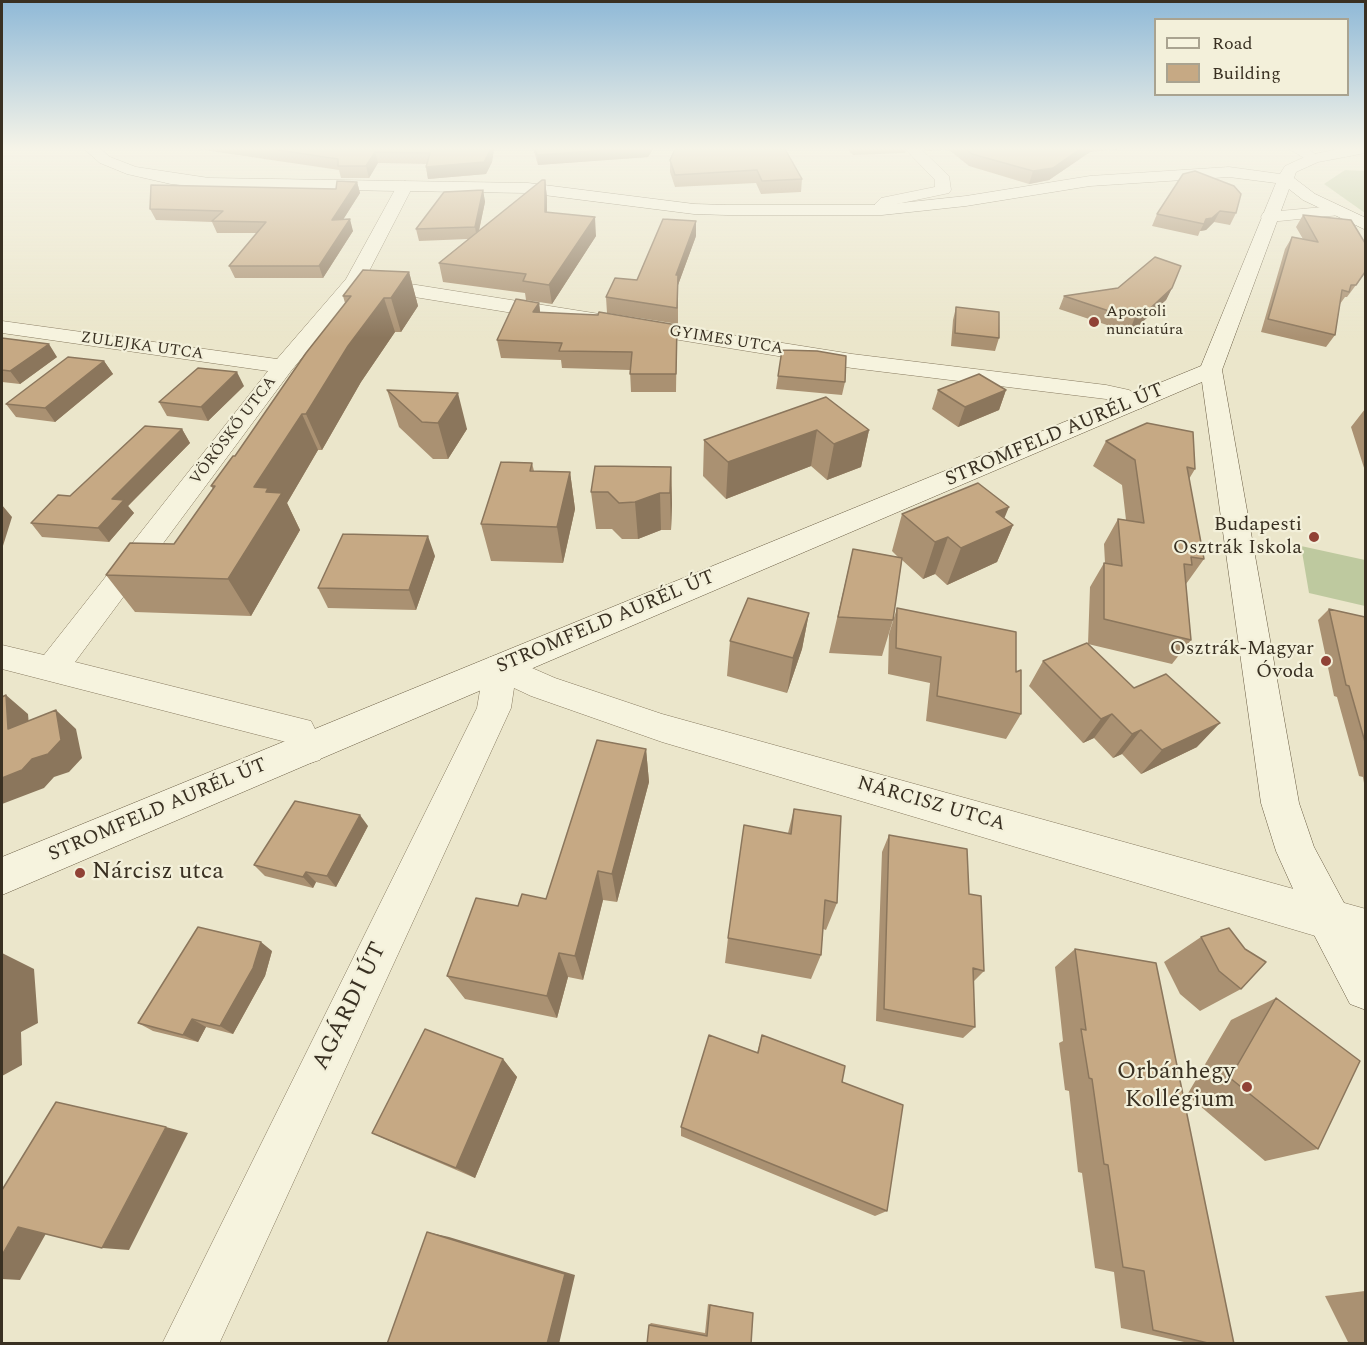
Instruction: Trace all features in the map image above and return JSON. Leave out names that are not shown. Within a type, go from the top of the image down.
[{"type":"street","name":"VÖRÖSKŐ UTCA","points":[[52,668],[283,366],[354,281],[391,212]]},
{"type":"street","points":[[1271,212],[1211,370],[1280,803],[1296,851],[1327,917],[1365,988]]},
{"type":"street","points":[[1269,217],[1326,212]]},
{"type":"street","points":[[1336,212],[1365,225]]},
{"type":"street","name":"GYIMES UTCA","points":[[354,281],[852,361],[1106,392],[1121,395],[1134,403]]},
{"type":"street","name":"ZULEJKA UTCA","points":[[2,327],[283,366]]},
{"type":"street","name":"STROMFELD AURÉL ÚT","points":[[2,876],[1211,370]]},
{"type":"street","points":[[2,657],[299,731],[304,737],[307,749]]},
{"type":"street","name":"NÁRCISZ UTCA","points":[[500,667],[543,687],[662,728],[1327,917],[1365,930]]},
{"type":"street","name":"AGÁRDI ÚT","points":[[190,1344],[494,708],[500,667]]},
{"type":"green space","points":[[1301,546],[1365,560],[1365,606],[1309,593]]},
{"type":"building","points":[[222,212],[337,212],[332,220],[350,219],[319,266],[229,266],[266,222],[212,221]]},
{"type":"building","points":[[429,212],[478,212],[475,227],[416,229]]},
{"type":"building","points":[[503,212],[545,212],[595,217],[549,285],[523,281],[526,274],[439,263]]},
{"type":"building","points":[[1158,212],[1219,212],[1212,218],[1206,219],[1204,224],[1157,214]]},
{"type":"building","points":[[1303,215],[1351,220],[1365,243],[1365,272],[1356,285],[1351,285],[1349,292],[1342,290],[1335,335],[1268,319],[1292,237],[1318,242]]},
{"type":"building","points":[[663,219],[696,221],[676,275],[678,275],[677,308],[606,297],[615,278],[637,280]]},
{"type":"building","points":[[1155,257],[1181,266],[1172,288],[1142,316],[1121,315],[1064,296],[1118,288]]},
{"type":"building","points":[[363,270],[409,272],[391,298],[384,298],[348,346],[306,414],[302,414],[254,487],[268,488],[266,492],[282,493],[228,579],[106,575],[130,543],[174,544],[215,486],[211,486],[235,456],[306,353],[351,296],[343,296]]},
{"type":"building","points":[[516,299],[539,303],[533,312],[598,315],[599,312],[677,325],[676,374],[630,374],[632,352],[559,351],[562,343],[497,340]]},
{"type":"building","points":[[956,307],[999,312],[999,338],[955,333]]},
{"type":"building","points":[[2,338],[49,344],[10,371],[2,370]]},
{"type":"building","points":[[782,350],[817,351],[846,356],[845,382],[778,376]]},
{"type":"building","points":[[68,357],[104,361],[45,408],[6,404]]},
{"type":"building","points":[[198,368],[237,372],[201,407],[159,402]]},
{"type":"building","points":[[979,374],[1006,390],[965,407],[938,390]]},
{"type":"building","points":[[387,390],[458,393],[438,423],[422,422]]},
{"type":"building","points":[[826,397],[869,430],[834,444],[817,430],[728,462],[704,440]]},
{"type":"building","points":[[1147,423],[1193,432],[1195,469],[1187,467],[1204,559],[1191,557],[1192,565],[1184,564],[1191,640],[1104,619],[1104,563],[1122,566],[1118,519],[1144,523],[1135,460],[1106,441]]},
{"type":"building","points":[[145,426],[182,429],[112,499],[124,500],[98,528],[31,523],[58,495],[70,496]]},
{"type":"building","points":[[501,462],[532,463],[530,471],[570,472],[557,527],[481,524]]},
{"type":"building","points":[[595,466],[671,467],[670,493],[660,493],[635,502],[619,503],[608,492],[591,492]]},
{"type":"building","points":[[978,483],[1009,507],[996,512],[1013,525],[961,548],[948,537],[935,542],[902,514]]},
{"type":"building","points":[[343,534],[428,536],[409,590],[318,588]]},
{"type":"building","points":[[853,549],[902,558],[893,620],[838,617]]},
{"type":"building","points":[[748,598],[809,613],[793,658],[730,641]]},
{"type":"building","points":[[897,608],[1016,632],[1016,672],[1021,670],[1021,714],[937,696],[941,657],[896,648]]},
{"type":"building","points":[[1329,609],[1365,617],[1365,742],[1349,686],[1346,685]]},
{"type":"building","points":[[1087,643],[1134,688],[1166,674],[1220,723],[1162,750],[1141,730],[1132,734],[1112,714],[1101,719],[1043,661]]},
{"type":"building","points":[[6,695],[8,729],[56,710],[61,740],[48,754],[32,759],[22,770],[2,778],[2,697]]},
{"type":"building","points":[[597,740],[646,749],[612,874],[598,871],[575,956],[559,953],[547,996],[447,976],[476,898],[518,906],[522,894],[546,899]]},
{"type":"building","points":[[295,801],[360,815],[327,876],[306,872],[303,877],[254,865]]},
{"type":"building","points":[[794,809],[841,816],[837,903],[825,900],[821,955],[728,938],[744,825],[791,834]]},
{"type":"building","points":[[889,835],[967,849],[969,894],[981,896],[984,971],[973,968],[975,1027],[884,1009]]},
{"type":"building","points":[[198,927],[261,942],[253,968],[220,1026],[192,1019],[183,1035],[138,1023]]},
{"type":"building","points":[[1229,928],[1245,949],[1266,962],[1241,989],[1219,971],[1201,937]]},
{"type":"building","points":[[1075,949],[1156,963],[1234,1344],[1212,1344],[1153,1330],[1144,1271],[1123,1267],[1108,1165],[1104,1164],[1092,1079],[1089,1078],[1081,1029],[1086,1030]]},
{"type":"building","points":[[1276,998],[1360,1061],[1318,1149],[1230,1078]]},
{"type":"building","points":[[425,1029],[503,1059],[456,1168],[372,1133]]},
{"type":"building","points":[[709,1035],[758,1053],[762,1035],[845,1066],[842,1082],[903,1105],[887,1211],[681,1127]]},
{"type":"building","points":[[56,1102],[166,1127],[102,1248],[18,1227],[2,1255],[2,1190]]},
{"type":"building","points":[[427,1232],[565,1274],[547,1344],[387,1344]]},
{"type":"building","points":[[710,1305],[753,1313],[751,1344],[647,1344],[649,1325],[707,1336]]},
{"type":"place","name":"Apostoli nunciatúra","points":[[1094,322]]},
{"type":"place","name":"Budapesti Osztrák Iskola","points":[[1314,537]]},
{"type":"place","name":"Osztrák-Magyar Óvoda","points":[[1326,661]]},
{"type":"place","name":"Nárcisz utca","points":[[80,873]]},
{"type":"place","name":"Orbánhegy Kollégium","points":[[1247,1087]]}]
